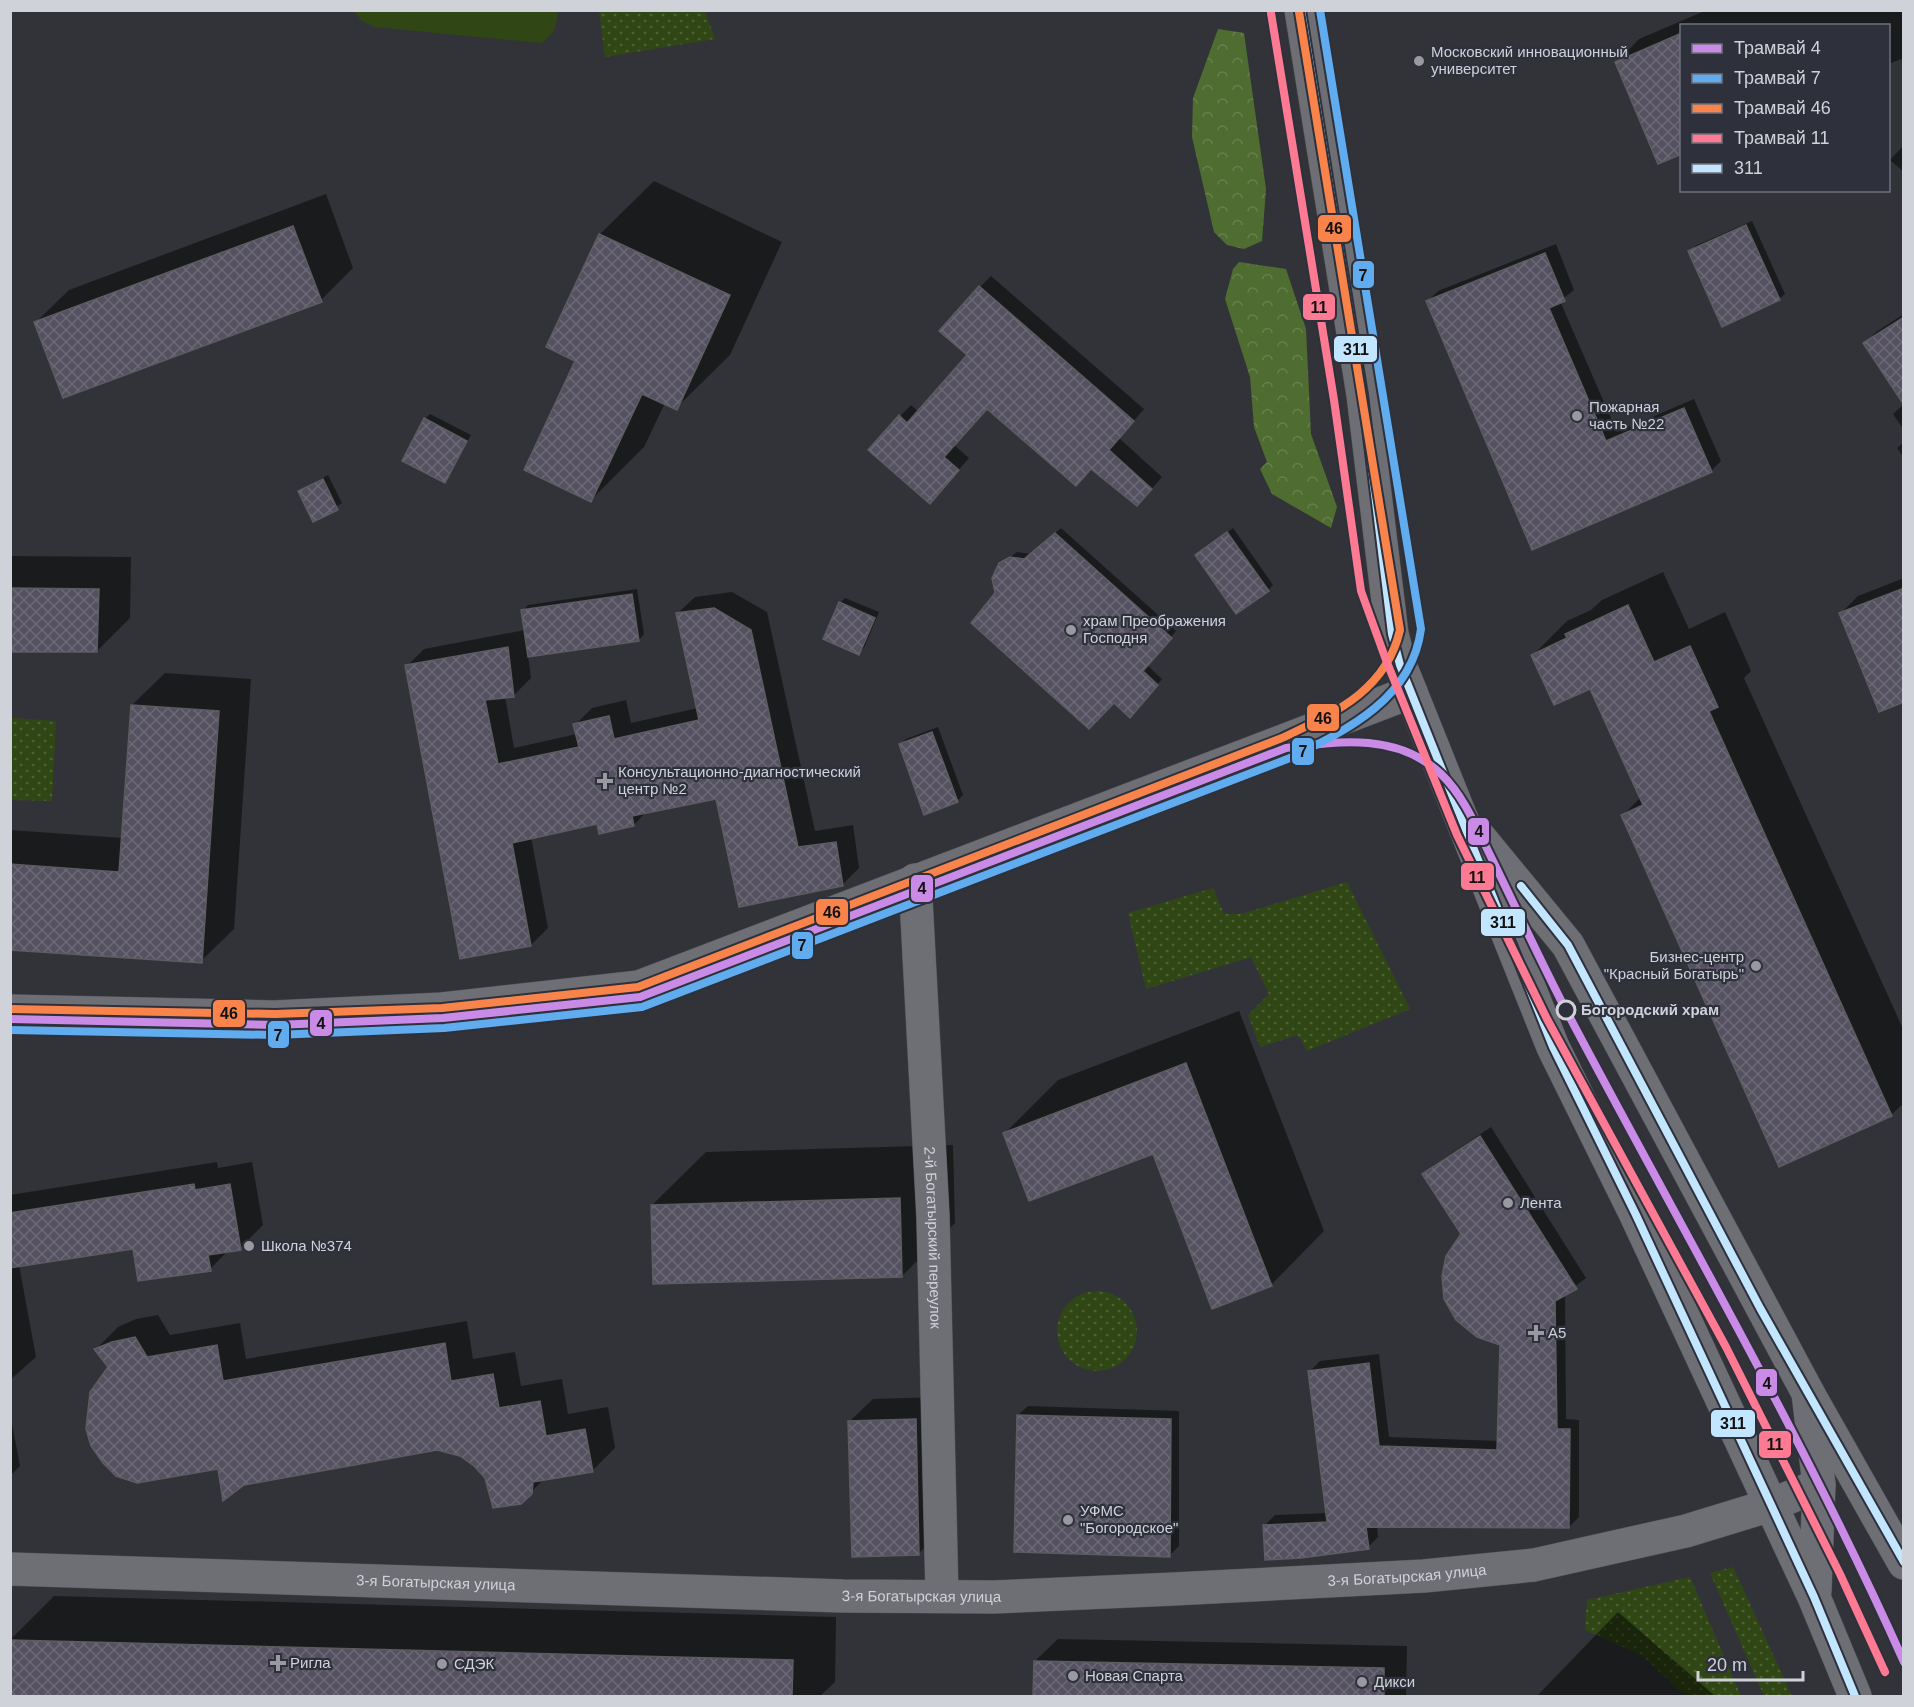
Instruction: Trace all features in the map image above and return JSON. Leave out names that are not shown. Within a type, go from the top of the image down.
[{"type":"street","points":[[1301,10],[1363,395],[1392,634],[1411,692],[1450,794],[1466,824],[1554,1047],[1772,1505],[1855,1696]]},
{"type":"street","points":[[10,1011],[274,1017],[442,1009],[639,987],[1411,692]]},
{"type":"street","points":[[1466,824],[1520,885],[1568,945],[1808,1392],[1904,1563]]},
{"type":"street","name":"2-й Богатырский переулок","points":[[915,880],[933,1217],[942,1596]]},
{"type":"street","points":[[1808,1392],[1819,1485],[1814,1598]]},
{"type":"street","name":"3-я Богатырская улица","points":[[10,1569],[632,1590],[1004,1597],[1401,1577],[1534,1565],[1686,1531],[1772,1505],[1819,1485]]},
{"type":"green space","points":[[354,11],[558,11],[554,30],[541,43],[374,27],[362,21]]},
{"type":"green space","points":[[599,11],[705,11],[715,39],[605,57]]},
{"type":"green space","points":[[1218,29],[1244,33],[1266,189],[1262,241],[1244,249],[1227,245],[1214,232],[1192,137],[1193,98]]},
{"type":"green space","points":[[1239,262],[1286,269],[1306,329],[1311,434],[1337,507],[1331,528],[1272,494],[1260,469],[1267,462],[1254,427],[1250,377],[1225,299],[1233,269]]},
{"type":"green space","points":[[11,718],[56,721],[52,801],[11,800]]},
{"type":"green space","points":[[1347,882],[1410,1009],[1307,1051],[1298,1035],[1260,1047],[1248,1015],[1269,994],[1251,957],[1146,989],[1128,913],[1213,888],[1224,914],[1241,914]]},
{"type":"green space","points":[[1097,1291],[1112,1294],[1125,1303],[1134,1316],[1137,1331],[1134,1346],[1125,1359],[1112,1368],[1097,1371],[1082,1368],[1069,1359],[1060,1346],[1057,1331],[1060,1316],[1069,1303],[1082,1294]]},
{"type":"green space","points":[[1733,1567],[1792,1696],[1764,1696],[1710,1573]]},
{"type":"green space","points":[[1690,1577],[1741,1696],[1686,1696],[1641,1655],[1585,1630],[1587,1600]]},
{"type":"building","points":[[1680,34],[1680,155],[1658,164],[1615,62]]},
{"type":"building","points":[[1746,225],[1780,300],[1722,327],[1688,251]]},
{"type":"building","points":[[293,226],[322,302],[63,398],[34,322]]},
{"type":"building","points":[[599,234],[730,295],[677,410],[642,394],[591,502],[524,470],[575,361],[546,347]]},
{"type":"building","points":[[1545,253],[1565,301],[1549,308],[1606,441],[1684,408],[1712,472],[1532,550],[1426,301]]},
{"type":"building","points":[[979,286],[1134,421],[1109,450],[1152,489],[1137,506],[1091,469],[1076,486],[987,409],[944,457],[959,470],[930,504],[868,450],[899,415],[907,423],[967,355],[939,331]]},
{"type":"building","points":[[1904,317],[1904,405],[1863,343]]},
{"type":"building","points":[[424,418],[467,441],[445,483],[402,461]]},
{"type":"building","points":[[323,479],[338,510],[313,522],[298,491]]},
{"type":"building","points":[[1227,532],[1269,591],[1236,614],[1195,555]]},
{"type":"building","name":"храм Преображения Господня","points":[[1055,533],[1172,638],[1143,671],[1158,685],[1130,718],[1114,703],[1089,729],[971,623],[995,593],[992,578],[999,563],[1010,557],[1024,559]]},
{"type":"building","points":[[10,588],[99,589],[97,652],[10,652]]},
{"type":"building","points":[[1904,588],[1904,702],[1879,712],[1839,613]]},
{"type":"building","points":[[632,594],[639,641],[528,657],[521,610]]},
{"type":"building","points":[[839,602],[875,618],[859,655],[823,639]]},
{"type":"building","name":"Бизнес-центр \"Красный Богатырь\"","points":[[1628,605],[1654,662],[1690,646],[1718,707],[1709,711],[1892,1116],[1779,1167],[1621,815],[1643,805],[1590,689],[1554,705],[1531,655],[1567,638],[1565,634]]},
{"type":"building","name":"Консультационно-диагностический центр №2","points":[[714,608],[751,630],[798,847],[836,842],[843,886],[739,907],[716,799],[632,816],[634,826],[599,834],[597,824],[512,843],[531,946],[460,959],[405,665],[508,647],[514,697],[485,700],[498,764],[579,747],[573,724],[609,716],[614,739],[699,720],[676,613]]},
{"type":"building","points":[[131,705],[219,711],[202,963],[10,950],[10,864],[119,872]]},
{"type":"building","points":[[932,732],[958,802],[924,815],[899,744]]},
{"type":"building","points":[[1186,1063],[1272,1286],[1212,1309],[1153,1154],[1029,1201],[1003,1133]]},
{"type":"building","points":[[1480,1136],[1577,1289],[1555,1301],[1557,1429],[1570,1429],[1569,1528],[1366,1527],[1369,1549],[1265,1560],[1263,1525],[1327,1522],[1308,1371],[1369,1363],[1379,1446],[1497,1450],[1500,1345],[1477,1337],[1456,1320],[1444,1299],[1442,1276],[1446,1256],[1461,1234],[1422,1174]]},
{"type":"building","points":[[194,1184],[195,1190],[230,1184],[241,1250],[208,1255],[211,1271],[138,1281],[133,1249],[10,1268],[10,1213]]},
{"type":"building","points":[[900,1198],[902,1277],[653,1284],[651,1205]]},
{"type":"building","points":[[135,1337],[147,1357],[217,1345],[223,1381],[445,1343],[451,1381],[493,1374],[499,1408],[540,1401],[546,1436],[585,1429],[593,1472],[533,1482],[532,1494],[521,1504],[493,1508],[485,1478],[474,1466],[460,1456],[437,1450],[244,1485],[223,1501],[218,1469],[137,1483],[116,1476],[103,1463],[91,1446],[86,1429],[90,1392],[108,1367],[94,1349]]},
{"type":"building","points":[[1017,1415],[1171,1419],[1170,1557],[1014,1552]]},
{"type":"building","points":[[916,1419],[919,1555],[852,1557],[848,1421]]},
{"type":"building","points":[[10,1640],[793,1660],[792,1696],[10,1696]]},
{"type":"building","points":[[1034,1661],[1384,1668],[1384,1696],[1033,1696]]},
{"type":"tram line","name":"7","points":[[10,1030],[275,1035],[444,1028],[642,1007],[1290,758],[1333,736],[1374,709],[1405,675],[1415,653],[1421,629],[1320,10]]},
{"type":"tram line","name":"46","points":[[10,1009],[275,1014],[442,1008],[638,987],[1282,738],[1355,698],[1383,669],[1393,651],[1400,630],[1299,12]]},
{"type":"tram line","name":"11","points":[[1271,13],[1334,400],[1361,591],[1386,660],[1457,835],[1547,1019],[1726,1347],[1840,1574],[1885,1672]]},
{"type":"tram line","name":"4","points":[[10,1019],[275,1025],[443,1018],[640,997],[1286,748],[1347,742],[1387,746],[1406,752],[1424,761],[1441,774],[1450,783],[1470,815],[1567,1012],[1741,1334],[1825,1496],[1904,1662]]},
{"type":"transit line","name":"311","points":[[1301,10],[1363,395],[1392,634],[1400,665],[1553,1047],[1636,1215],[1814,1597],[1855,1696]]},
{"type":"transit line","name":"311","points":[[1521,886],[1568,945],[1760,1308],[1904,1562]]},
{"type":"place","name":"Московский инновационный университет","points":[[1419,61]]},
{"type":"place","name":"Пожарная часть №22","points":[[1577,416]]},
{"type":"place","name":"храм Преображения Господня","points":[[1071,630]]},
{"type":"place","name":"Консультационно-диагностический центр №2","points":[[605,781]]},
{"type":"place","name":"Бизнес-центр \"Красный Богатырь\"","points":[[1756,966]]},
{"type":"place","name":"Богородский храм","points":[[1566,1010]]},
{"type":"place","name":"Лента","points":[[1508,1203]]},
{"type":"place","name":"Школа №374","points":[[249,1246]]},
{"type":"place","name":"А5","points":[[1536,1333]]},
{"type":"place","name":"УФМС \"Богородское\"","points":[[1068,1520]]},
{"type":"place","name":"Ригла","points":[[278,1663]]},
{"type":"place","name":"СДЭК","points":[[442,1664]]},
{"type":"place","name":"Новая Спарта","points":[[1073,1676]]},
{"type":"place","name":"Дикси","points":[[1362,1682]]}]
